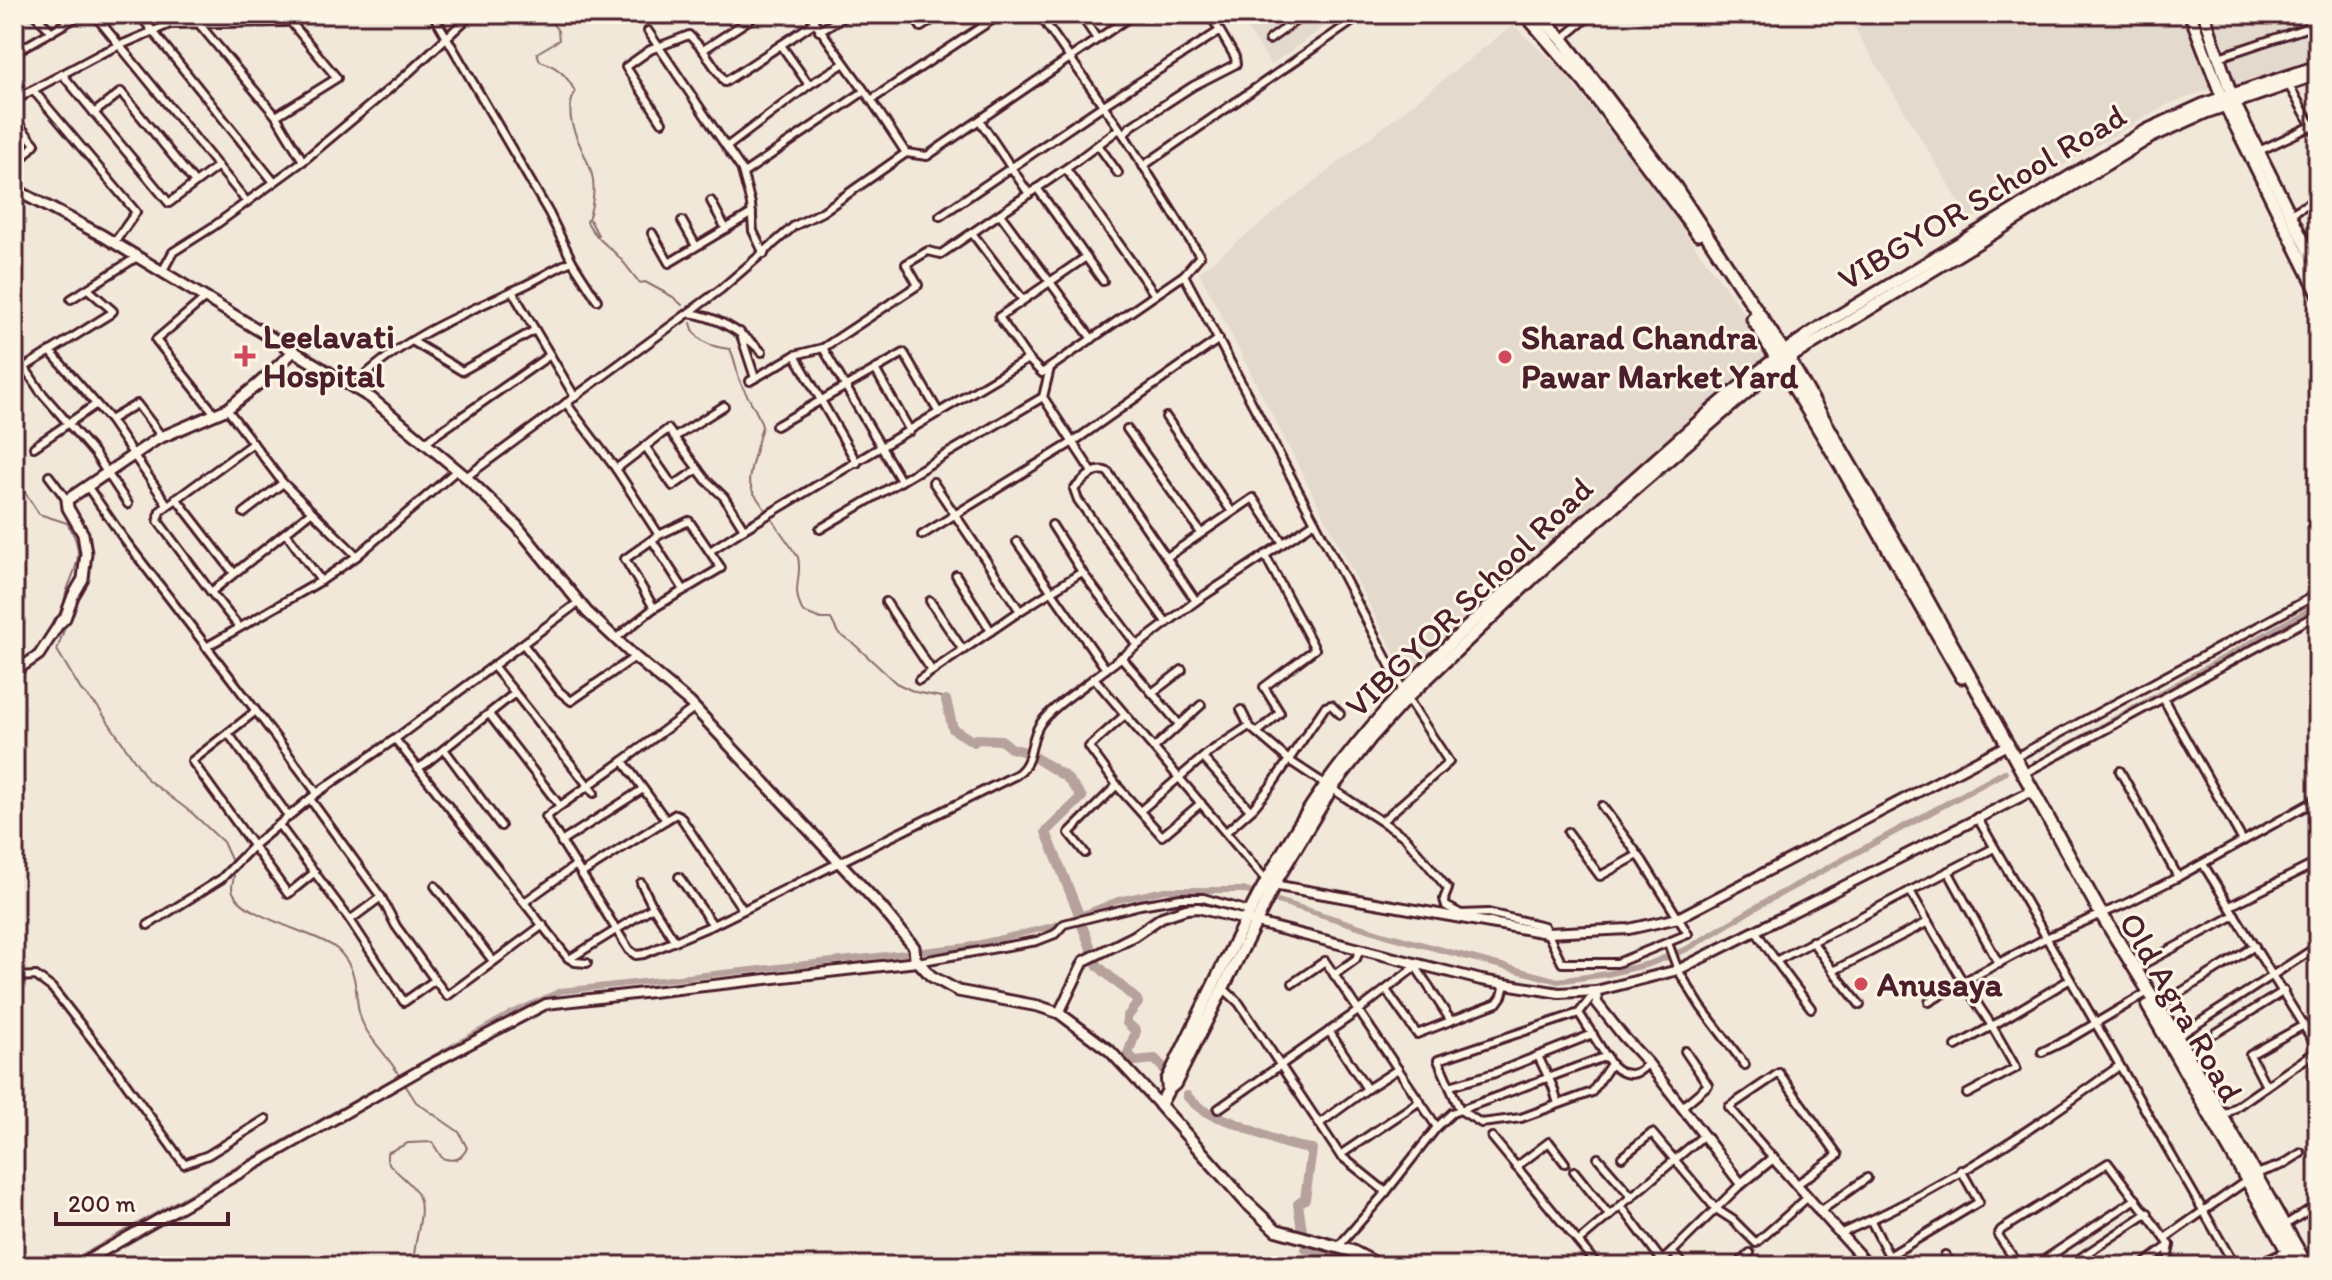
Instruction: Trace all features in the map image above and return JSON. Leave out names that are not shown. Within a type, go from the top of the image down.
[{"type":"highway","points":[[1525,14],[1585,83],[1669,193],[1724,272],[1763,336],[1782,357]]},
{"type":"highway","points":[[1538,14],[1562,39],[1675,187],[1782,357],[2006,745],[2016,757],[2030,791],[2098,914],[2134,969],[2145,994],[2177,1037],[2223,1116],[2281,1228],[2307,1266]]},
{"type":"highway","name":"Old Agra Road","points":[[2098,914],[2252,1176]]},
{"type":"highway","points":[[2281,1228],[2287,1251],[2296,1266]]},
{"type":"main road","points":[[2196,15],[2228,100],[2318,293]]},
{"type":"main road","points":[[2228,100],[2318,66]]},
{"type":"main road","points":[[2228,100],[2318,74]]},
{"type":"main road","points":[[2228,100],[2259,151],[2318,270]]},
{"type":"main road","name":"VIBGYOR School Road","points":[[1160,1105],[1175,1084],[1268,888],[1329,787],[1405,694],[1580,531],[1782,357],[2147,130],[2228,100]]},
{"type":"main road","points":[[14,189],[114,243],[371,398],[466,477],[517,526],[579,602],[615,639],[694,708],[882,908],[936,980],[958,991],[1059,1013],[1110,1051],[1261,1218],[1276,1230],[1338,1247],[1379,1265]]},
{"type":"main road","points":[[62,621],[83,579],[86,553],[83,534],[68,508],[67,500],[162,437],[227,409],[293,352]]},
{"type":"street","points":[[34,14],[52,32]]},
{"type":"street","points":[[14,53],[82,14]]},
{"type":"street","points":[[94,14],[247,202]]},
{"type":"street","points":[[139,14],[274,182]]},
{"type":"street","points":[[14,100],[118,46],[170,24],[290,21],[315,14]]},
{"type":"street","points":[[433,14],[597,300]]},
{"type":"street","points":[[162,272],[173,252],[303,161],[406,75],[472,14]]},
{"type":"street","points":[[703,50],[758,14]]},
{"type":"street","points":[[809,14],[906,153]]},
{"type":"street","points":[[819,31],[849,14]]},
{"type":"street","points":[[913,14],[921,27],[941,14]]},
{"type":"street","points":[[871,100],[1001,14]]},
{"type":"street","points":[[1039,14],[1121,132],[1200,256],[1184,275],[1042,373],[1028,359],[999,317],[1086,257]]},
{"type":"street","points":[[1080,14],[1097,39]]},
{"type":"street","points":[[466,477],[689,313],[764,254],[794,226],[822,212],[906,153],[927,156],[1134,14]]},
{"type":"street","points":[[740,332],[752,379],[795,355],[823,348],[918,285],[906,264],[928,251],[941,254],[1098,145],[1193,86],[1236,64],[1210,14]]},
{"type":"street","points":[[1269,40],[1305,14]]},
{"type":"street","points":[[1143,166],[1363,14]]},
{"type":"street","points":[[2029,18],[2042,14]]},
{"type":"street","points":[[1562,39],[1589,15]]},
{"type":"street","points":[[276,116],[337,78],[290,21]]},
{"type":"street","points":[[662,122],[626,67],[650,50],[689,35],[725,82],[814,23]]},
{"type":"street","points":[[2213,59],[2318,24]]},
{"type":"street","points":[[200,25],[276,116],[303,161]]},
{"type":"street","points":[[648,31],[742,171],[753,231],[764,254]]},
{"type":"street","points":[[940,216],[1218,32]]},
{"type":"street","points":[[781,45],[809,85]]},
{"type":"street","points":[[728,146],[809,85],[843,64]]},
{"type":"street","points":[[62,74],[169,203],[218,166]]},
{"type":"street","points":[[14,81],[23,96]]},
{"type":"street","points":[[2288,84],[2315,124],[2318,136]]},
{"type":"street","points":[[33,90],[136,212],[114,243]]},
{"type":"street","points":[[94,113],[121,92],[195,183]]},
{"type":"street","points":[[742,171],[744,173],[863,92]]},
{"type":"street","points":[[14,119],[35,144],[14,167]]},
{"type":"street","points":[[980,121],[1029,194]]},
{"type":"street","points":[[2259,151],[2315,124]]},
{"type":"street","points":[[1098,145],[1118,173]]},
{"type":"street","points":[[1066,169],[1155,295]]},
{"type":"street","points":[[1037,188],[1103,281]]},
{"type":"street","points":[[2290,214],[2318,198]]},
{"type":"street","points":[[711,201],[726,229]]},
{"type":"street","points":[[652,233],[669,263],[752,213]]},
{"type":"street","points":[[1000,214],[1092,339]]},
{"type":"street","points":[[682,221],[696,246]]},
{"type":"street","points":[[972,233],[1023,300]]},
{"type":"street","points":[[71,299],[137,257]]},
{"type":"street","points":[[353,387],[372,368],[412,341],[572,261]]},
{"type":"street","points":[[1184,275],[1405,694],[1449,762],[1382,821]]},
{"type":"street","points":[[14,374],[113,311],[89,290]]},
{"type":"street","points":[[512,291],[575,397]]},
{"type":"street","points":[[204,299],[156,340],[215,414]]},
{"type":"street","points":[[689,313],[711,316],[740,332],[762,352]]},
{"type":"street","points":[[412,341],[462,371],[535,330]]},
{"type":"street","points":[[922,535],[1073,442],[1219,339]]},
{"type":"street","points":[[823,348],[901,481]]},
{"type":"street","points":[[50,351],[110,420],[167,504]]},
{"type":"street","points":[[776,426],[904,353],[939,413]]},
{"type":"street","points":[[424,443],[550,355]]},
{"type":"street","points":[[795,355],[857,463]]},
{"type":"street","points":[[710,551],[1028,359]]},
{"type":"street","points":[[25,368],[40,391],[94,453],[128,504]]},
{"type":"street","points":[[820,529],[1043,397],[1050,368]]},
{"type":"street","points":[[875,369],[910,431]]},
{"type":"street","points":[[1043,397],[1092,472]]},
{"type":"street","points":[[566,403],[616,469],[659,535]]},
{"type":"street","points":[[110,420],[137,404],[162,437]]},
{"type":"street","points":[[34,447],[95,405]]},
{"type":"street","points":[[675,437],[724,406]]},
{"type":"street","points":[[227,409],[283,483],[357,556]]},
{"type":"street","points":[[1166,417],[1232,512]]},
{"type":"street","points":[[616,469],[668,429],[724,497],[744,529]]},
{"type":"street","points":[[1127,429],[1201,533]]},
{"type":"street","points":[[239,627],[158,521],[160,511],[167,504],[253,443]]},
{"type":"street","points":[[645,446],[673,486],[698,469]]},
{"type":"street","points":[[206,647],[321,581],[357,556],[457,470]]},
{"type":"street","points":[[1166,622],[1078,500],[1074,489],[1092,472],[1108,472],[1196,601]]},
{"type":"street","points":[[49,476],[67,500]]},
{"type":"street","points":[[933,482],[1020,611]]},
{"type":"street","points":[[244,513],[283,483]]},
{"type":"street","points":[[87,487],[317,793]]},
{"type":"street","points":[[176,498],[234,573]]},
{"type":"street","points":[[1167,557],[1253,498],[1283,543]]},
{"type":"street","points":[[211,592],[311,512]]},
{"type":"street","points":[[615,639],[654,608],[721,568],[689,521],[659,535],[625,559],[654,608]]},
{"type":"street","points":[[694,708],[546,817],[629,950],[638,956],[713,925],[1024,770],[1040,724],[1136,644],[1315,522]]},
{"type":"street","points":[[1052,525],[1082,572],[1136,644]]},
{"type":"street","points":[[286,533],[321,581]]},
{"type":"street","points":[[652,540],[684,590]]},
{"type":"street","points":[[1017,542],[1106,669]]},
{"type":"street","points":[[1258,732],[1280,713],[1264,687],[1315,649],[1265,555]]},
{"type":"street","points":[[919,680],[1082,572]]},
{"type":"street","points":[[956,575],[991,631]]},
{"type":"street","points":[[2016,757],[2318,594]]},
{"type":"street","points":[[930,601],[963,650]]},
{"type":"street","points":[[148,925],[223,877],[254,845],[317,793],[494,667],[579,602]]},
{"type":"street","points":[[886,602],[932,671]]},
{"type":"street","points":[[2023,774],[2318,614]]},
{"type":"street","points":[[14,672],[39,655],[62,621]]},
{"type":"street","points":[[523,644],[559,691],[571,701],[635,657]]},
{"type":"street","points":[[1121,657],[1179,724]]},
{"type":"street","points":[[494,667],[594,793]]},
{"type":"street","points":[[1152,693],[1182,670]]},
{"type":"street","points":[[1094,678],[1226,832],[1268,888],[1547,933],[1629,929],[1678,918],[2006,745]]},
{"type":"street","points":[[418,768],[515,693]]},
{"type":"street","points":[[2164,700],[2243,841]]},
{"type":"street","points":[[1154,748],[1201,705]]},
{"type":"street","points":[[1226,832],[1250,810],[1290,761],[1291,754],[1325,707],[1331,705],[1340,714]]},
{"type":"street","points":[[1241,710],[1249,726],[1290,761],[1405,837],[1433,867],[1448,889],[1444,899],[1446,906],[1461,914],[1504,916],[1544,926],[1562,963],[1617,963],[1669,945],[1688,934],[1638,855],[1602,806]]},
{"type":"street","points":[[256,711],[192,761],[288,894],[315,872]]},
{"type":"street","points":[[489,714],[560,806]]},
{"type":"street","points":[[1125,715],[1089,747],[1117,785],[1162,836],[1201,803]]},
{"type":"street","points":[[1140,811],[1203,758],[1249,726]]},
{"type":"street","points":[[228,733],[289,817]]},
{"type":"street","points":[[395,739],[571,958],[587,963]]},
{"type":"street","points":[[444,749],[501,826]]},
{"type":"street","points":[[1203,758],[1250,810]]},
{"type":"street","points":[[623,761],[666,820]]},
{"type":"street","points":[[2120,771],[2178,877]]},
{"type":"street","points":[[1085,853],[1069,833],[1117,785]]},
{"type":"street","points":[[561,842],[643,789]]},
{"type":"street","points":[[77,1266],[384,1090],[546,1004],[1037,941],[1055,934],[1064,924],[1084,918],[1181,898],[1203,898],[1417,966],[1559,993],[1596,991],[1678,970],[2030,791]]},
{"type":"street","points":[[310,799],[447,996],[543,925]]},
{"type":"street","points":[[1929,1002],[2046,938],[2125,904],[2203,864],[2318,799]]},
{"type":"street","points":[[581,874],[676,814],[743,910]]},
{"type":"street","points":[[1977,817],[2235,1266]]},
{"type":"street","points":[[279,825],[350,920],[404,1002],[435,980]]},
{"type":"street","points":[[1568,832],[1600,876],[1638,855]]},
{"type":"street","points":[[1776,961],[1994,848]]},
{"type":"street","points":[[2230,906],[2318,862]]},
{"type":"street","points":[[2203,864],[2318,1049],[2223,1116]]},
{"type":"street","points":[[526,901],[576,865]]},
{"type":"street","points":[[1948,871],[1999,964]]},
{"type":"street","points":[[679,877],[713,925]]},
{"type":"street","points":[[641,883],[675,941]]},
{"type":"street","points":[[435,886],[493,961]]},
{"type":"street","points":[[1910,891],[2016,1068],[1967,1094]]},
{"type":"street","points":[[350,920],[381,897]]},
{"type":"street","points":[[571,958],[653,907]]},
{"type":"street","points":[[1059,1013],[1084,961],[1134,936],[1162,917],[1186,909],[1254,915]]},
{"type":"street","points":[[2134,969],[2235,915]]},
{"type":"street","points":[[1833,971],[1928,922]]},
{"type":"street","points":[[1755,930],[1811,1008]]},
{"type":"street","points":[[1812,941],[1860,1005]]},
{"type":"street","points":[[1669,945],[1678,970],[1701,1007],[1745,1065]]},
{"type":"street","points":[[2157,1007],[2255,946]]},
{"type":"street","points":[[2177,1037],[2318,946]]},
{"type":"street","points":[[1334,975],[1356,959],[1360,949]]},
{"type":"street","points":[[1293,983],[1325,961],[1437,1127]]},
{"type":"street","points":[[1218,1109],[1417,966]]},
{"type":"street","points":[[1417,966],[1451,1021]]},
{"type":"street","points":[[14,986],[15,976],[36,976],[52,988],[184,1164],[208,1155],[266,1119]]},
{"type":"street","points":[[1956,1046],[2069,980]]},
{"type":"street","points":[[1220,984],[1239,1003],[1340,1155],[1386,1192]]},
{"type":"street","points":[[1386,990],[1417,1034],[1497,1003],[1505,984]]},
{"type":"street","points":[[1596,991],[1579,1013],[1438,1060],[1460,1110],[1481,1123],[1521,1118],[1592,1092],[1611,1064]]},
{"type":"street","points":[[1596,991],[1597,1003],[1648,1063],[1741,1184]]},
{"type":"street","points":[[2216,1033],[2284,991]]},
{"type":"street","points":[[2042,1052],[2145,994]]},
{"type":"street","points":[[1579,1013],[1611,1064],[1619,1071],[1631,1075],[1639,1073],[1648,1063]]},
{"type":"street","points":[[2266,1086],[2250,1055],[2304,1025]]},
{"type":"street","points":[[1329,1031],[1367,1089]]},
{"type":"street","points":[[1450,1086],[1495,1073],[1593,1034]]},
{"type":"street","points":[[1682,1107],[1708,1085],[1685,1051]]},
{"type":"street","points":[[1538,1056],[1558,1104]]},
{"type":"street","points":[[1338,1247],[1452,1113],[1607,1056]]},
{"type":"street","points":[[1839,1234],[1900,1207],[2068,1102],[2119,1066]]},
{"type":"street","points":[[1319,1124],[1398,1069]]},
{"type":"street","points":[[1796,1186],[1838,1155],[1779,1073],[1729,1107],[1796,1186],[1869,1266]]},
{"type":"street","points":[[1340,1155],[1420,1101]]},
{"type":"street","points":[[1622,1157],[1652,1133],[1716,1209],[1733,1220],[1756,1243],[1807,1198]]},
{"type":"street","points":[[1579,1241],[1704,1135]]},
{"type":"street","points":[[1492,1137],[1598,1266]]},
{"type":"street","points":[[1516,1167],[1549,1142],[1565,1163]]},
{"type":"street","points":[[2141,1266],[2203,1210],[2252,1176],[2282,1165],[2301,1153]]},
{"type":"street","points":[[1598,1158],[1632,1197]]},
{"type":"street","points":[[1621,1206],[1659,1264],[1741,1184],[1773,1158]]},
{"type":"street","points":[[2019,1266],[1998,1235],[2001,1230],[2108,1163],[2168,1242],[2168,1255],[2173,1266]]},
{"type":"street","points":[[1871,1221],[1889,1256],[1979,1202],[1961,1170]]},
{"type":"street","points":[[1574,1171],[1610,1216]]},
{"type":"street","points":[[1819,1212],[1867,1178]]},
{"type":"street","points":[[2035,1266],[2136,1199]]},
{"type":"street","points":[[2281,1228],[2318,1204]]},
{"type":"street","points":[[2068,1266],[2148,1213]]},
{"type":"street","points":[[2255,1266],[2287,1251]]},
{"type":"street","points":[[1672,1252],[1684,1266]]},
{"type":"street","points":[[1736,1266],[1750,1253]]},
{"type":"street","points":[[1945,1255],[1954,1266]]},
{"type":"shaded area","points":[[1238,14],[1342,14],[1271,65]]},
{"type":"shaded area","points":[[1846,14],[2184,14],[2210,89],[2164,106],[1970,220]]},
{"type":"shaded area","points":[[2211,14],[2318,14],[2318,58],[2236,85]]},
{"type":"shaded area","name":"Sharad Chandra Pawar Market Yard","points":[[1513,25],[1561,69],[1632,160],[1768,346],[1769,360],[1409,682],[1199,272]]},
{"type":"waterway","points":[[546,14],[558,31],[559,40],[537,53],[540,61],[565,76],[575,92],[570,112],[593,183],[587,222],[640,283],[645,282],[682,305]]},
{"type":"waterway","points":[[590,220],[598,235]]},
{"type":"waterway","points":[[691,323],[700,339],[730,349],[739,379],[760,419],[762,426],[749,481],[753,492],[798,557],[797,596],[803,612],[821,619],[831,619],[838,633],[896,683],[915,692],[946,700]]},
{"type":"waterway","points":[[14,475],[39,514],[67,523],[75,537],[78,559],[67,589],[63,613]]},
{"type":"waterway","points":[[2035,764],[2318,605]]},
{"type":"waterway","points":[[64,623],[57,650],[81,690],[98,707],[148,780],[192,813],[223,842],[233,864]]},
{"type":"waterway","points":[[946,700],[953,729],[974,742],[976,739],[1001,740],[1011,748],[1026,752],[1066,777],[1082,797],[1046,832],[1078,912]]},
{"type":"waterway","points":[[66,1266],[510,1014],[561,991],[968,946],[1053,926],[1118,900],[1165,890],[1243,890],[1386,935],[1558,981],[1607,974],[1649,964],[1687,949],[1765,902],[2005,772]]},
{"type":"waterway","points":[[234,870],[232,888],[247,907],[327,943],[346,959],[354,979],[358,1008],[365,1028],[401,1078]]},
{"type":"waterway","points":[[1081,923],[1098,966],[1137,1000],[1127,1017],[1127,1023],[1136,1031],[1128,1054],[1135,1061],[1155,1059],[1169,1074]]},
{"type":"waterway","points":[[404,1083],[416,1102],[459,1132],[467,1148],[454,1160],[442,1158],[432,1142],[408,1143],[387,1153],[387,1161],[412,1186],[419,1198],[421,1207],[414,1266]]},
{"type":"waterway","points":[[1187,1096],[1198,1107],[1215,1116],[1281,1142],[1312,1149],[1305,1199],[1298,1204],[1302,1230]]},
{"type":"waterway","points":[[1306,1249],[1351,1266]]},
{"type":"place","name":"Leelavati Hospital","points":[[245,356]]},
{"type":"place","name":"Sharad Chandra Pawar Market Yard","points":[[1505,357]]},
{"type":"place","name":"Anusaya","points":[[1861,984]]}]
